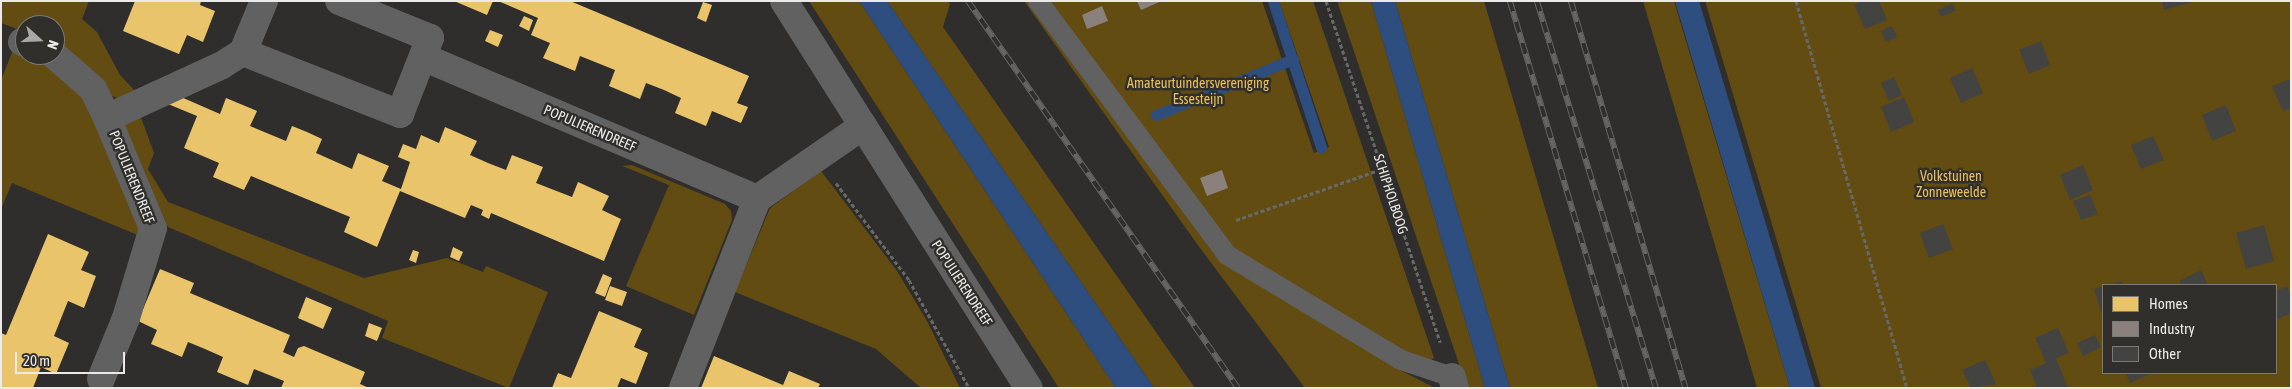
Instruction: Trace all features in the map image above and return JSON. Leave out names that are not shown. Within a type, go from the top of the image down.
[{"type":"street","points":[[264,1],[243,52],[400,114],[430,38],[339,1]]},
{"type":"street","name":"POPULIERENDREEF","points":[[784,1],[1029,388]]},
{"type":"street","name":"POPULIERENDREEF","points":[[107,385],[153,228],[107,118],[222,65],[243,52]]},
{"type":"street","name":"POPULIERENDREEF","points":[[423,56],[757,199]]},
{"type":"street","points":[[65,65],[93,89],[107,118]]},
{"type":"street","points":[[683,388],[757,199],[863,126]]},
{"type":"lane","points":[[1038,1],[1227,255],[1401,360],[1454,382]]},
{"type":"path","name":"SCHIPHOLBOOG","points":[[1326,1],[1454,382]]},
{"type":"path","points":[[1796,1],[1907,388]]},
{"type":"path","points":[[816,157],[909,280],[969,388]]},
{"type":"path","points":[[1208,229],[1382,169]]},
{"type":"green space","points":[[1,1],[89,1],[82,19],[97,32],[120,75],[136,92],[119,99],[103,92],[65,54],[65,15],[15,15],[15,28],[1,23]]},
{"type":"green space","points":[[809,1],[859,1],[1116,388],[1059,388]]},
{"type":"green space","points":[[887,1],[948,1],[950,4],[943,27],[1195,388],[1154,388]]},
{"type":"green space","name":"Amateurtuindersvereniging Essesteijn","points":[[1024,1],[1262,1],[1314,153],[1329,147],[1279,1],[1313,1],[1434,358],[1424,363],[1392,366],[1435,388],[1305,388],[1200,248]]},
{"type":"green space","points":[[1337,1],[1371,1],[1485,388],[1467,388]]},
{"type":"green space","points":[[1395,1],[1484,1],[1598,388],[1510,388]]},
{"type":"green space","points":[[1643,1],[1674,1],[1790,388],[1757,388]]},
{"type":"green space","name":"Volkstuinen Zonneweelde","points":[[1705,1],[2291,1],[2291,388],[1821,388]]},
{"type":"green space","points":[[14,48],[15,65],[55,65],[85,97],[145,238],[12,183],[1,209],[1,80]]},
{"type":"green space","points":[[139,112],[154,153],[148,169],[168,202],[364,278],[447,258],[483,272],[486,266],[548,292],[509,388],[382,338],[388,321],[168,227],[122,120]]},
{"type":"green space","points":[[632,165],[725,204],[731,211],[732,220],[694,315],[626,286],[669,185],[622,166]]},
{"type":"green space","points":[[821,171],[897,271],[927,321],[960,388],[921,388],[876,349],[735,292],[770,208]]},
{"type":"water","points":[[859,1],[887,1],[1154,388],[1116,388]]},
{"type":"water","points":[[1371,1],[1395,1],[1510,388],[1485,388]]},
{"type":"water","points":[[1675,1],[1699,1],[1815,388],[1790,388]]},
{"type":"building: Homes","points":[[135,1],[201,1],[200,5],[215,11],[203,42],[187,35],[179,54],[123,31]]},
{"type":"building: Homes","points":[[454,1],[493,1],[487,15]]},
{"type":"building: Homes","points":[[498,1],[570,1],[749,76],[737,103],[748,107],[741,123],[712,111],[706,126],[675,113],[681,98],[664,90],[646,83],[640,99],[609,86],[615,70],[580,56],[575,71],[543,58],[550,43],[531,35],[538,18]]},
{"type":"building: Homes","points":[[703,2],[712,5],[706,22],[697,18]]},
{"type":"building: Homes","points":[[524,16],[533,20],[529,31],[519,26]]},
{"type":"building: Homes","points":[[490,30],[503,35],[498,47],[485,41]]},
{"type":"building: Homes","points":[[181,97],[220,114],[226,98],[257,111],[250,126],[286,141],[292,126],[307,132],[322,139],[316,153],[352,169],[358,153],[389,166],[382,181],[401,189],[410,162],[398,157],[403,144],[416,149],[421,135],[439,143],[445,127],[477,141],[470,155],[488,163],[506,170],[512,155],[543,167],[536,183],[572,197],[578,182],[609,196],[602,210],[621,219],[604,261],[491,213],[489,219],[481,215],[483,210],[471,205],[465,218],[400,191],[377,247],[344,232],[350,217],[251,176],[244,190],[213,177],[219,163],[184,148],[197,116],[168,104]]},
{"type":"building: Homes","points":[[48,234],[89,252],[81,270],[96,276],[84,308],[68,301],[54,336],[69,343],[56,374],[41,367],[33,388],[1,388],[1,333],[6,335]]},
{"type":"building: Homes","points":[[453,247],[463,252],[459,261],[450,257]]},
{"type":"building: Homes","points":[[413,250],[419,252],[416,263],[409,260]]},
{"type":"building: Homes","points":[[160,269],[194,283],[190,293],[290,335],[283,352],[294,357],[298,348],[304,346],[365,372],[360,384],[369,388],[281,388],[284,381],[254,369],[248,385],[217,372],[223,357],[205,349],[188,342],[182,357],[151,344],[157,330],[138,321]]},
{"type":"building: Homes","points":[[603,274],[612,278],[605,297],[595,293]]},
{"type":"building: Homes","points":[[610,286],[627,292],[622,306],[605,300]]},
{"type":"building: Homes","points":[[306,297],[332,308],[323,329],[298,318]]},
{"type":"building: Homes","points":[[599,311],[642,329],[634,347],[648,353],[636,384],[621,378],[617,388],[552,388],[558,373],[571,378]]},
{"type":"building: Homes","points":[[369,323],[382,328],[377,341],[365,336]]},
{"type":"building: Homes","points":[[714,356],[783,385],[789,371],[820,384],[818,388],[701,388]]},
{"type":"building: Industry","points":[[1137,1],[1162,1],[1141,10]]},
{"type":"building: Industry","points":[[1102,6],[1108,21],[1087,29],[1082,15]]},
{"type":"building: Industry","points":[[1222,170],[1228,188],[1207,196],[1200,178]]},
{"type":"building: Other","points":[[1862,1],[1879,1],[1887,20],[1865,29],[1854,5]]},
{"type":"building: Other","points":[[2162,1],[2192,1],[2192,2],[2164,10]]},
{"type":"building: Other","points":[[1952,3],[1956,10],[1941,17],[1938,10]]},
{"type":"building: Other","points":[[1892,26],[1897,37],[1886,42],[1881,31]]},
{"type":"building: Other","points":[[2041,41],[2050,65],[2029,74],[2019,50]]},
{"type":"building: Other","points":[[1972,68],[1983,93],[1961,103],[1950,78]]},
{"type":"building: Other","points":[[1894,77],[1902,95],[1889,101],[1881,83]]},
{"type":"building: Other","points":[[2291,79],[2291,108],[2283,111],[2272,86]]},
{"type":"building: Other","points":[[1904,97],[1914,122],[1891,132],[1881,107]]},
{"type":"building: Other","points":[[2226,105],[2236,131],[2212,141],[2202,115]]},
{"type":"building: Other","points":[[2153,136],[2164,160],[2141,169],[2131,145]]},
{"type":"building: Other","points":[[2083,165],[2093,190],[2070,200],[2060,175]]},
{"type":"building: Other","points":[[2090,195],[2098,214],[2081,220],[2073,201]]},
{"type":"building: Other","points":[[1943,224],[1953,249],[1929,258],[1920,233]]},
{"type":"building: Other","points":[[2264,225],[2274,261],[2246,269],[2236,233]]},
{"type":"building: Other","points":[[2201,270],[2208,284],[2180,284],[2179,281]]},
{"type":"building: Other","points":[[2122,281],[2124,284],[2112,284]]},
{"type":"building: Other","points":[[2102,286],[2102,314],[2094,289]]},
{"type":"building: Other","points":[[2287,286],[2291,296],[2291,313],[2277,320],[2277,291]]},
{"type":"building: Other","points":[[2058,328],[2069,353],[2056,358],[2068,388],[2037,388],[2030,370],[2046,363],[2035,338]]},
{"type":"building: Other","points":[[2095,335],[2101,347],[2083,356],[2077,343]]},
{"type":"building: Other","points":[[1985,360],[1996,384],[1971,388],[1962,370]]},
{"type":"building: Other","points":[[2126,374],[2150,374],[2130,383]]},
{"type":"waterway","points":[[1273,1],[1321,147]]},
{"type":"waterway","points":[[1156,115],[1293,59]]},
{"type":"railway","points":[[968,1],[1238,388]]},
{"type":"railway","points":[[1510,1],[1626,388]]},
{"type":"railway","points":[[1537,1],[1656,388]]},
{"type":"railway","points":[[1571,1],[1686,388]]}]
